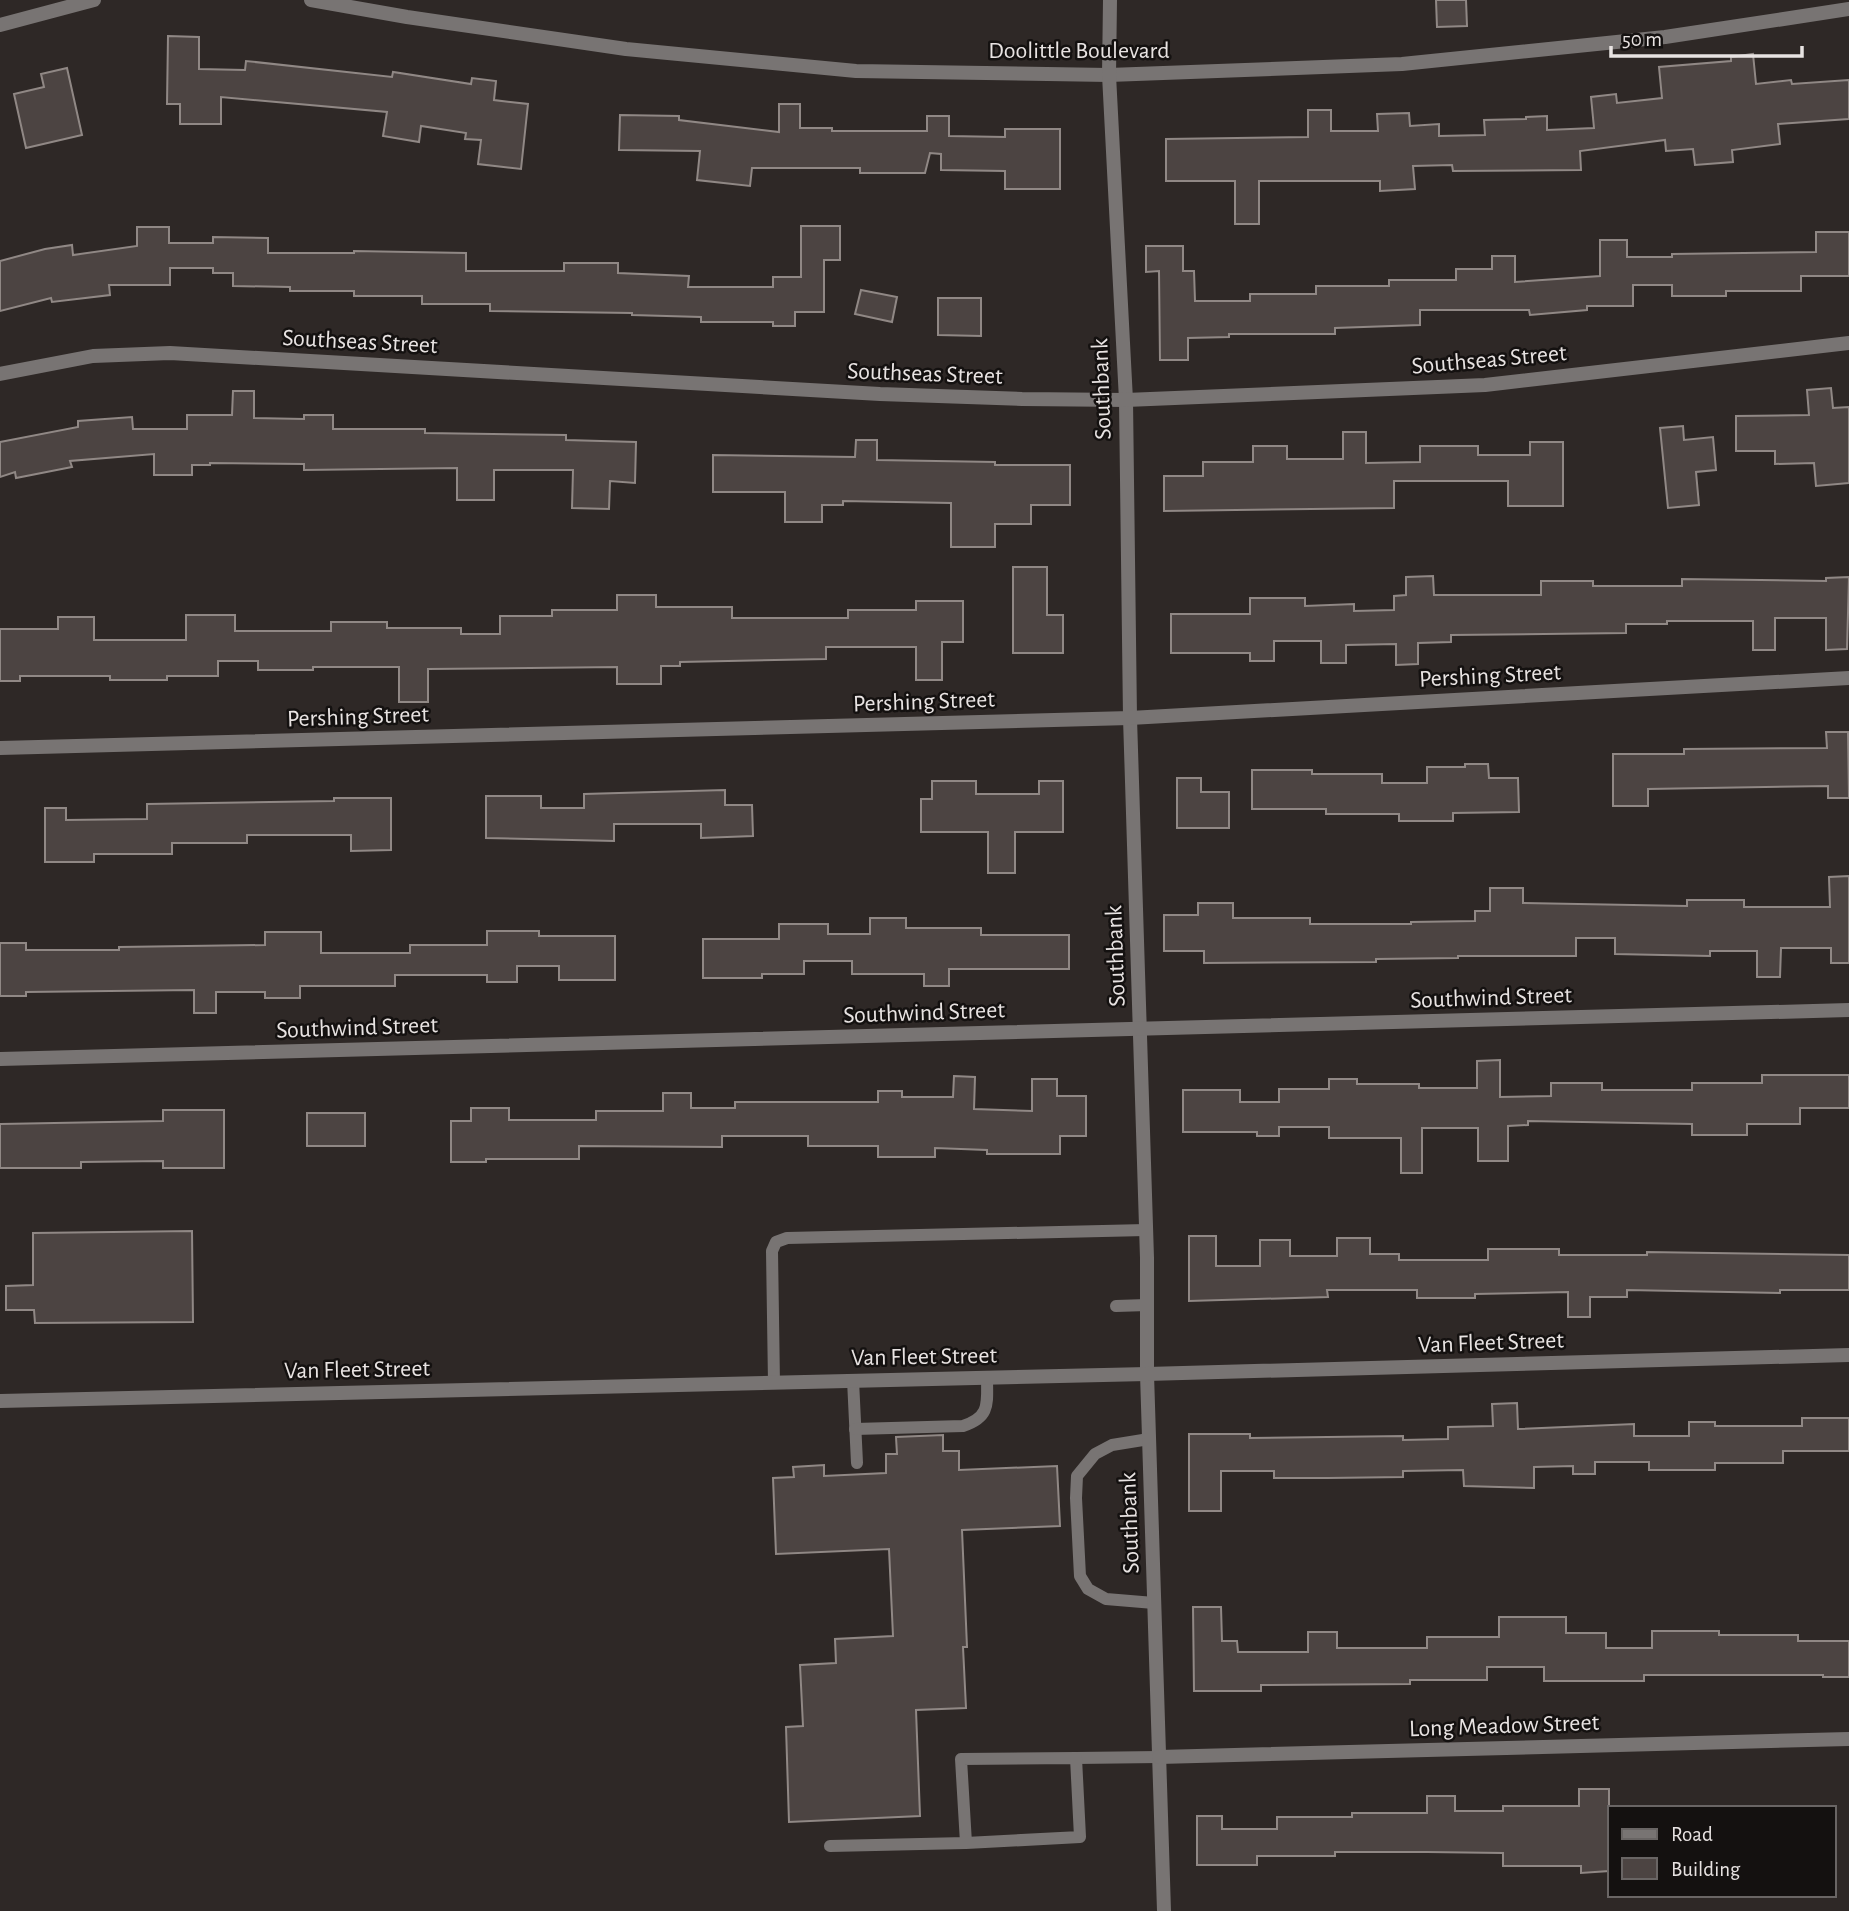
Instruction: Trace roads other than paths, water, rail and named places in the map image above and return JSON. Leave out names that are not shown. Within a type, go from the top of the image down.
[{"type":"street","points":[[0,25],[94,0]]},
{"type":"street","name":"Doolittle Boulevard","points":[[311,0],[626,49],[869,71],[1109,75],[1402,64],[1665,37],[1849,9]]},
{"type":"street","name":"Southbank","points":[[1110,0],[1109,75],[1126,400],[1130,718],[1164,1911]]},
{"type":"street","name":"Southseas Street","points":[[0,374],[93,355],[170,353],[880,394],[1022,400],[1126,400],[1485,385],[1849,343]]},
{"type":"street","name":"Pershing Street","points":[[0,748],[1130,718],[1849,678]]},
{"type":"street","name":"Southwind Street","points":[[0,1059],[1849,1010]]},
{"type":"street","name":"Van Fleet Street","points":[[0,1401],[1849,1355]]},
{"type":"street","name":"Long Meadow Street","points":[[1159,1757],[1849,1739]]},
{"type":"lane","points":[[774,1382],[772,1251],[776,1242],[787,1238],[1146,1230]]},
{"type":"lane","points":[[1116,1306],[1147,1305]]},
{"type":"lane","points":[[855,1429],[963,1426],[974,1423],[987,1407],[987,1377]]},
{"type":"lane","points":[[853,1380],[857,1463]]},
{"type":"lane","points":[[1149,1439],[1112,1445],[1095,1454],[1077,1476],[1076,1498],[1080,1576],[1088,1589],[1106,1599],[1154,1603]]},
{"type":"lane","points":[[966,1843],[961,1759],[1159,1757]]},
{"type":"lane","points":[[830,1846],[1080,1837],[1076,1758]]}]
